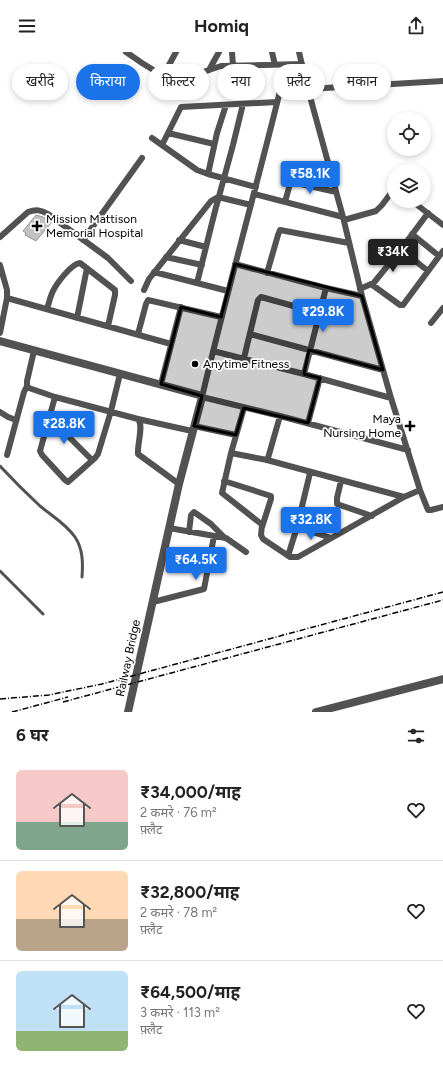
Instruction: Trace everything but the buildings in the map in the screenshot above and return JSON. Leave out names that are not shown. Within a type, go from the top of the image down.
[{"type":"street","points":[[126,52],[134,55],[148,65]]},
{"type":"street","points":[[170,64],[176,52]]},
{"type":"street","points":[[209,71],[218,52]]},
{"type":"street","points":[[232,52],[234,64]]},
{"type":"street","points":[[272,52],[275,64]]},
{"type":"street","points":[[299,52],[302,64]]},
{"type":"street","points":[[209,71],[217,68]]},
{"type":"street","points":[[325,88],[443,81]]},
{"type":"street","points":[[311,100],[343,218],[360,289],[391,398],[420,490],[428,510],[443,507]]},
{"type":"street","points":[[162,145],[181,107],[277,102],[212,351],[202,397]]},
{"type":"street","points":[[197,284],[218,197],[234,145],[243,104]]},
{"type":"street","points":[[208,174],[214,144],[226,105]]},
{"type":"street","points":[[168,133],[214,144]]},
{"type":"street","points":[[152,138],[192,167],[208,174],[285,202],[343,218],[376,210],[387,198]]},
{"type":"street","points":[[83,240],[142,158]]},
{"type":"street","points":[[285,202],[290,184],[292,182],[336,192]]},
{"type":"street","points":[[144,290],[148,279],[211,201],[218,197],[251,205]]},
{"type":"street","points":[[421,208],[443,226]]},
{"type":"street","points":[[0,237],[28,212],[37,210],[48,214],[114,263],[131,281]]},
{"type":"street","points":[[372,285],[428,213]]},
{"type":"street","points":[[266,273],[280,230],[349,243]]},
{"type":"street","points":[[360,289],[370,284],[400,305],[403,305],[441,254],[412,234]]},
{"type":"street","points":[[179,240],[206,247]]},
{"type":"street","points":[[402,248],[404,252],[428,271]]},
{"type":"street","points":[[166,257],[202,265]]},
{"type":"street","points":[[47,310],[55,286],[73,266],[80,263],[115,290],[108,326]]},
{"type":"street","points":[[235,264],[362,296]]},
{"type":"street","points":[[0,265],[6,282],[7,298],[0,333]]},
{"type":"street","points":[[77,318],[87,268]]},
{"type":"street","points":[[154,272],[228,291]]},
{"type":"street","points":[[304,374],[326,288]]},
{"type":"street","points":[[7,298],[171,344]]},
{"type":"street","points":[[244,358],[258,300],[261,298],[319,313]]},
{"type":"street","points":[[138,334],[148,300],[221,317]]},
{"type":"street","points":[[161,384],[181,307]]},
{"type":"street","points":[[431,323],[443,308]]},
{"type":"street","points":[[437,316],[443,320]]},
{"type":"street","points":[[250,334],[384,370]]},
{"type":"street","points":[[0,341],[161,384],[202,397],[308,423],[408,450]]},
{"type":"street","points":[[7,454],[27,386],[34,351]]},
{"type":"street","points":[[212,351],[244,358],[391,398]]},
{"type":"street","points":[[55,397],[40,451],[68,482],[98,454],[120,374]]},
{"type":"street","points":[[308,423],[320,378]]},
{"type":"street","points":[[27,386],[55,397],[138,419],[236,435]]},
{"type":"street","name":"Railway Bridge","points":[[128,712],[179,484],[202,397]]},
{"type":"street","points":[[244,408],[222,491],[224,495],[260,523],[262,527]]},
{"type":"street","points":[[0,412],[16,420]]},
{"type":"street","points":[[267,460],[280,416]]},
{"type":"street","points":[[49,417],[92,460]]},
{"type":"street","points":[[138,419],[141,423],[138,454],[179,484]]},
{"type":"street","points":[[231,453],[267,460],[310,473],[404,497]]},
{"type":"street","points":[[288,556],[297,527],[310,473]]},
{"type":"street","points":[[224,481],[271,496],[261,535],[263,539],[293,558],[298,557],[404,497],[420,490]]},
{"type":"street","points":[[341,481],[337,504],[372,516]]},
{"type":"street","points":[[189,532],[191,515],[194,512],[246,552]]},
{"type":"street","points":[[297,527],[331,538]]},
{"type":"street","points":[[169,528],[226,538]]},
{"type":"street","points":[[152,606],[204,589],[214,536]]},
{"type":"street","points":[[316,712],[443,679]]},
{"type":"lane","points":[[0,466],[74,537],[83,563],[82,577]]},
{"type":"lane","points":[[0,571],[43,614]]},
{"type":"highlighted area","points":[[235,264],[362,296],[383,370],[309,350],[304,374],[320,378],[308,423],[244,408],[236,435],[194,426],[202,396],[161,384],[181,307],[221,317]]},
{"type":"railway","points":[[0,699],[49,695],[102,684],[443,592]]},
{"type":"railway","points":[[63,702],[443,600]]},
{"type":"railway","points":[[12,712],[68,697]]},
{"type":"place","name":"Mission Mattison Memorial Hospital","points":[[37,226]]},
{"type":"place","name":"Anytime Fitness","points":[[195,364]]},
{"type":"place","name":"Maya Nursing Home","points":[[410,426]]}]
